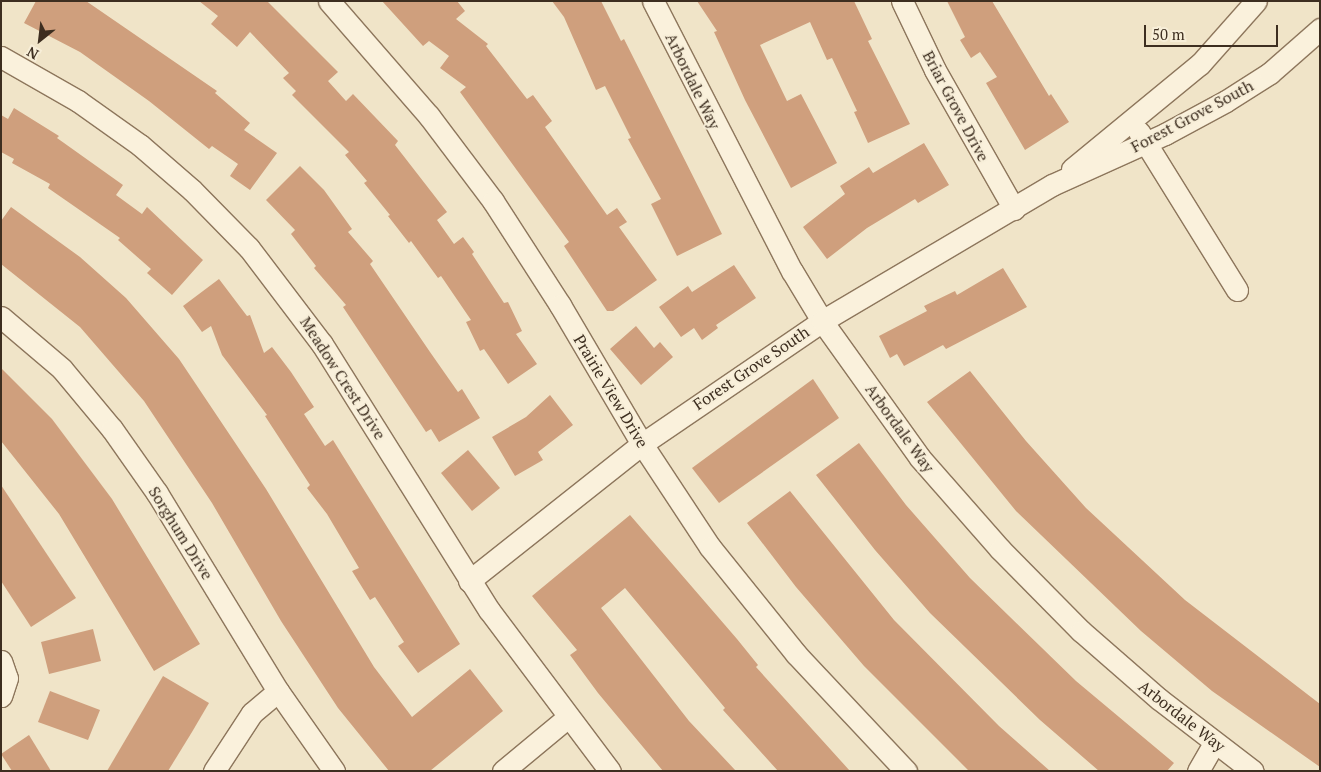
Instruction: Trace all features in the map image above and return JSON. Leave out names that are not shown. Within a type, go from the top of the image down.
[{"type":"street","name":"Prairie View Drive","points":[[329,1],[429,116],[492,201],[560,305],[642,444],[710,547],[796,654],[906,771]]},
{"type":"street","name":"Arbordale Way","points":[[653,1],[752,199],[822,320],[920,458],[1000,549],[1116,662],[1214,743],[1253,771]]},
{"type":"street","name":"Briar Grove Drive","points":[[902,1],[935,70],[1014,208]]},
{"type":"street","name":"Forest Grove South","points":[[1052,185],[1130,119],[1200,64],[1256,1]]},
{"type":"street","name":"Forest Grove South","points":[[469,581],[642,444],[822,320],[1052,185],[1147,143],[1226,102],[1270,73],[1320,29]]},
{"type":"street","name":"Meadow Crest Drive","points":[[1,57],[78,101],[122,132],[175,174],[232,229],[322,344],[469,581],[568,717],[610,771]]},
{"type":"street","points":[[1130,119],[1147,143],[1237,290]]},
{"type":"street","name":"Sorghum Drive","points":[[1,316],[62,369],[112,429],[178,527],[278,691],[334,771]]},
{"type":"street","points":[[1,662],[7,678],[1,696]]},
{"type":"street","points":[[214,771],[252,713],[278,691]]},
{"type":"street","points":[[503,771],[568,717]]},
{"type":"street","points":[[1198,771],[1214,743]]},
{"type":"building","points":[[36,1],[86,1],[217,91],[215,93],[250,123],[244,130],[277,153],[250,190],[230,176],[238,164],[212,146],[209,149],[149,101],[80,52],[24,23]]},
{"type":"building","points":[[199,1],[267,1],[338,72],[328,81],[346,101],[353,94],[398,141],[395,145],[447,212],[437,220],[454,244],[463,237],[474,252],[472,254],[504,303],[508,302],[522,331],[516,334],[537,364],[508,384],[484,349],[480,351],[466,322],[471,320],[441,276],[438,278],[411,241],[409,243],[388,216],[390,215],[364,183],[367,181],[345,155],[349,152],[292,95],[296,91],[283,78],[289,73],[250,32],[237,47],[211,24],[218,16]]},
{"type":"building","points":[[382,1],[457,1],[465,11],[456,19],[488,44],[486,46],[527,99],[533,95],[552,121],[545,127],[607,215],[617,208],[627,222],[619,227],[657,280],[613,311],[607,311],[564,246],[569,242],[460,92],[466,87],[440,68],[449,56],[429,41],[423,46]]},
{"type":"building","points":[[552,1],[601,1],[621,41],[624,39],[722,234],[677,256],[651,204],[661,199],[628,139],[631,138],[605,86],[596,90],[564,17]]},
{"type":"building","points":[[697,1],[854,1],[872,39],[868,41],[910,124],[868,143],[854,112],[857,111],[832,58],[827,60],[810,22],[760,45],[787,101],[801,94],[837,163],[791,188],[745,100],[714,32],[717,31]]},
{"type":"building","points":[[947,1],[992,1],[1049,96],[1051,94],[1069,122],[1025,150],[986,83],[997,77],[980,52],[971,58],[960,40],[965,37]]},
{"type":"building","points":[[14,108],[59,136],[57,138],[123,185],[116,195],[142,214],[147,207],[203,260],[172,295],[147,273],[151,269],[118,240],[120,238],[48,188],[50,184],[12,163],[14,159],[1,152],[1,115],[8,119]]},
{"type":"building","points":[[924,143],[949,185],[918,203],[915,199],[867,228],[827,259],[803,227],[845,194],[840,186],[869,167],[873,173]]},
{"type":"building","points":[[300,166],[324,190],[352,229],[348,232],[373,261],[370,264],[458,392],[462,389],[480,418],[439,442],[431,429],[426,432],[343,307],[346,305],[314,268],[316,266],[291,234],[295,230],[266,200]]},
{"type":"building","points":[[11,207],[80,257],[126,298],[179,359],[266,489],[374,667],[412,717],[470,669],[503,711],[430,771],[389,771],[338,708],[281,621],[212,503],[144,401],[80,327],[1,264],[1,221]]},
{"type":"building","points":[[734,265],[756,298],[716,325],[718,328],[702,340],[694,328],[681,337],[659,307],[688,286],[692,292]]},
{"type":"building","points":[[1003,268],[1027,307],[946,349],[943,345],[904,366],[897,354],[890,358],[879,336],[927,311],[924,306],[955,291],[957,295]]},
{"type":"building","points":[[219,279],[247,316],[250,315],[264,353],[272,347],[291,372],[314,407],[304,414],[325,446],[333,440],[460,644],[418,673],[398,646],[404,642],[375,597],[370,600],[352,571],[359,568],[327,514],[307,488],[310,485],[265,416],[267,415],[222,355],[211,326],[202,332],[183,306]]},
{"type":"building","points":[[636,326],[654,348],[660,342],[673,357],[641,385],[610,349]]},
{"type":"building","points":[[1,368],[52,419],[112,499],[200,644],[154,671],[59,514],[1,441]]},
{"type":"building","points":[[970,371],[1026,441],[1086,508],[1185,600],[1320,704],[1320,767],[1212,691],[1141,631],[1016,511],[927,402]]},
{"type":"building","points":[[813,379],[839,418],[719,503],[692,468]]},
{"type":"building","points":[[550,395],[573,425],[538,452],[543,460],[515,476],[492,437],[526,417]]},
{"type":"building","points":[[859,443],[906,505],[970,578],[1076,681],[1174,763],[1167,771],[1099,771],[1040,720],[930,613],[875,550],[816,475]]},
{"type":"building","points":[[468,450],[500,488],[472,511],[441,473]]},
{"type":"building","points":[[1,485],[76,598],[31,627],[1,581]]},
{"type":"building","points":[[790,491],[894,620],[999,726],[1050,771],[969,771],[864,666],[796,587],[747,523]]},
{"type":"building","points":[[630,515],[737,639],[758,665],[756,667],[850,771],[778,771],[723,710],[725,708],[625,588],[601,608],[689,721],[736,771],[663,771],[598,693],[570,655],[577,650],[532,596]]},
{"type":"building","points":[[93,629],[101,661],[49,674],[41,642]]},
{"type":"building","points":[[163,676],[209,703],[192,732],[168,771],[107,771]]},
{"type":"building","points":[[50,691],[100,710],[88,740],[38,722]]},
{"type":"building","points":[[29,735],[51,771],[12,771],[1,754]]}]
